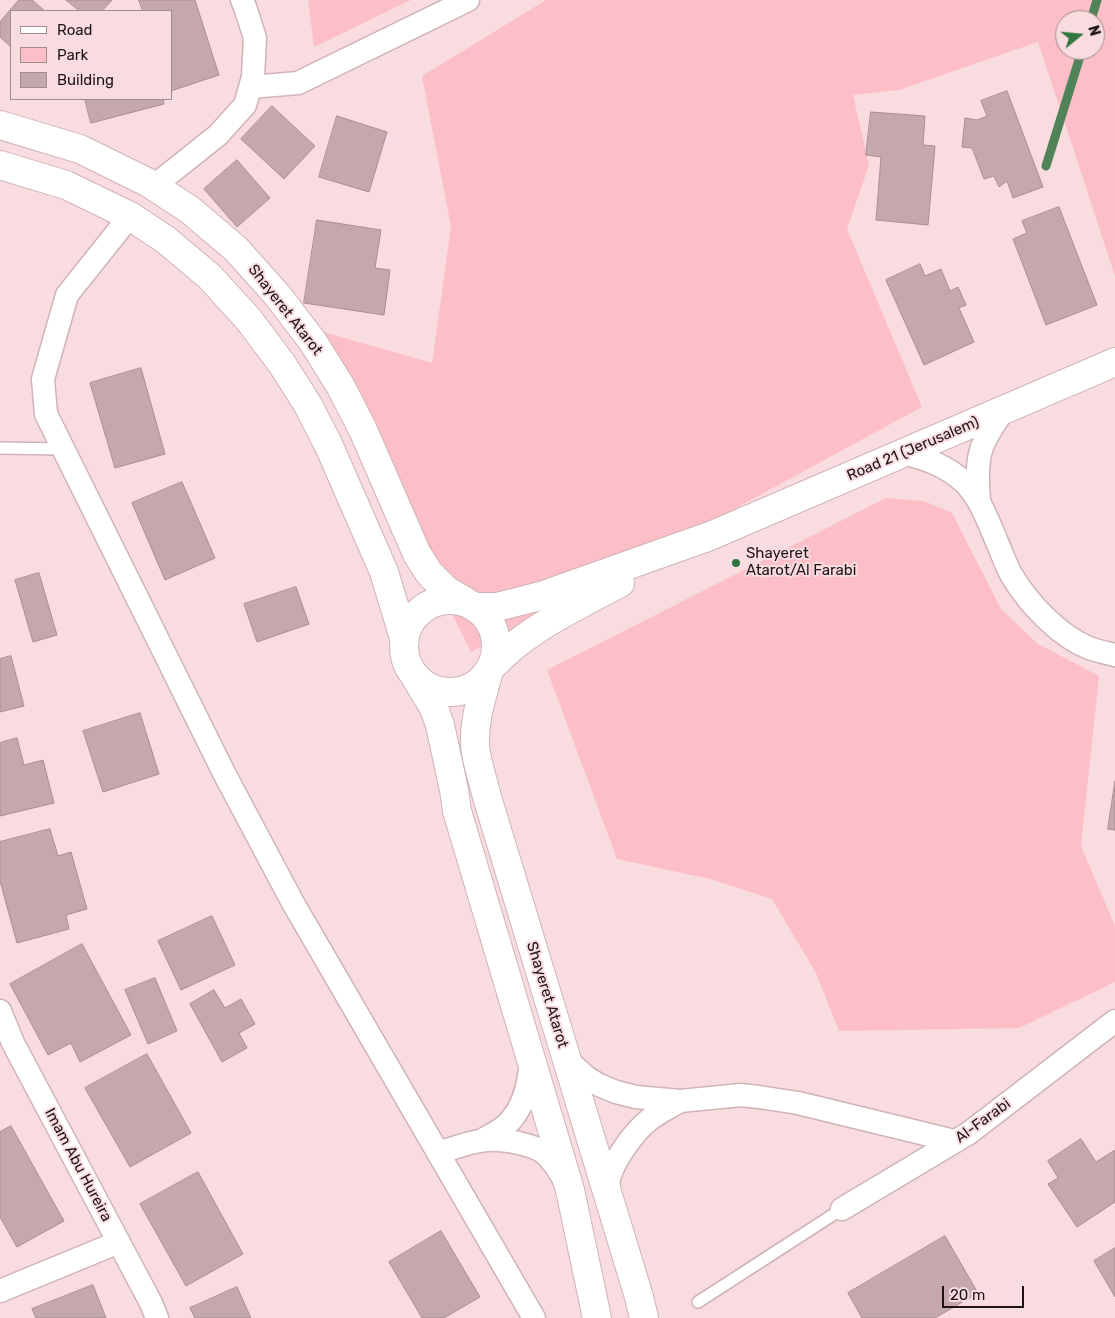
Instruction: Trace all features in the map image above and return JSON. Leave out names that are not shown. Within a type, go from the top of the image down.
[{"type":"main road","name":"Shayeret Atarot","points":[[0,125],[80,149],[154,186],[190,210],[236,249],[278,296],[313,342],[341,387],[363,430],[417,554],[429,573],[446,590],[471,604]]},
{"type":"main road","points":[[0,165],[66,185],[130,216],[166,240],[210,277],[249,320],[282,364],[308,405],[329,446],[384,572],[404,638]]},
{"type":"main road","name":"Road 21 (Jerusalem)","points":[[471,604],[497,607],[544,595],[710,536],[1115,362]]},
{"type":"main road","name":"Road 21 (Jerusalem)","points":[[490,668],[514,646],[538,628],[566,611],[710,536]]},
{"type":"main road","points":[[417,680],[431,689],[447,693],[462,691],[483,679],[495,658],[496,641],[488,619],[471,604],[450,599],[434,602],[422,608],[411,620],[404,638],[403,648],[408,666],[434,708],[440,725],[457,811],[570,1190],[598,1318]]},
{"type":"main road","name":"Shayeret Atarot","points":[[490,668],[478,712],[475,744],[479,766],[644,1318]]},
{"type":"street","points":[[154,186],[218,135],[245,105],[253,77],[255,38],[242,0]]},
{"type":"street","points":[[251,87],[298,82],[468,0]]},
{"type":"street","points":[[130,216],[67,295],[43,378],[46,414],[224,773],[293,904],[534,1318]]},
{"type":"street","points":[[979,501],[977,478],[982,446],[1004,410]]},
{"type":"street","points":[[903,453],[938,464],[965,484],[979,501],[1011,575],[1035,607],[1069,637],[1089,648],[1115,655]]},
{"type":"street","name":"Imam Abu Hureira","points":[[0,1011],[13,1043],[151,1303],[157,1318]]},
{"type":"street","name":"Al-Farabi","points":[[842,1209],[968,1133],[1115,1021]]},
{"type":"street","points":[[566,1056],[586,1077],[608,1088],[636,1097],[680,1101],[740,1096],[772,1099],[954,1141]]},
{"type":"street","points":[[479,1142],[506,1125],[518,1111],[529,1082],[532,1060]]},
{"type":"street","points":[[608,1198],[609,1181],[614,1166],[629,1142],[649,1120],[680,1101]]},
{"type":"street","points":[[438,1153],[487,1140],[506,1140],[523,1144],[543,1152],[555,1164],[570,1190]]},
{"type":"street","points":[[0,1291],[119,1242]]},
{"type":"lane","points":[[0,448],[63,449]]},
{"type":"lane","points":[[698,1302],[842,1209]]},
{"type":"green space","points":[[308,0],[411,0],[314,47]]},
{"type":"green space","points":[[546,0],[1115,0],[1115,276],[1038,42],[899,90],[853,95],[869,165],[847,229],[922,407],[471,652],[309,328],[432,363],[451,227],[422,76]]},
{"type":"green space","points":[[886,498],[924,501],[952,513],[1001,609],[1038,644],[1099,676],[1081,846],[1115,926],[1115,982],[1019,1028],[839,1031],[816,973],[772,899],[710,879],[617,859],[547,670]]},
{"type":"building","points":[[19,0],[32,0],[44,10],[10,10]]},
{"type":"building","points":[[66,0],[112,0],[103,10],[79,10]]},
{"type":"building","points":[[139,0],[195,0],[219,75],[172,91],[172,10],[143,10]]},
{"type":"building","points":[[10,10],[10,46],[0,37],[0,22]]},
{"type":"building","points":[[1007,91],[1043,187],[1013,198],[1007,181],[999,187],[994,176],[984,179],[972,148],[962,147],[965,118],[977,120],[987,116],[981,101]]},
{"type":"building","points":[[85,100],[163,100],[164,104],[91,123]]},
{"type":"building","points":[[272,106],[315,146],[284,179],[241,139]]},
{"type":"building","points":[[871,112],[925,116],[923,145],[935,146],[928,225],[876,220],[881,157],[866,155]]},
{"type":"building","points":[[337,116],[387,132],[369,192],[319,177]]},
{"type":"building","points":[[237,160],[270,198],[237,227],[204,189]]},
{"type":"building","points":[[1059,207],[1097,305],[1046,325],[1013,239],[1027,233],[1022,221]]},
{"type":"building","points":[[317,220],[381,230],[375,268],[390,270],[384,315],[304,303]]},
{"type":"building","points":[[920,264],[925,276],[941,269],[950,291],[958,287],[966,305],[959,308],[974,342],[924,365],[886,280]]},
{"type":"building","points":[[141,368],[165,454],[115,468],[90,383]]},
{"type":"building","points":[[182,482],[215,558],[165,580],[132,503]]},
{"type":"building","points":[[39,573],[57,635],[33,642],[15,580]]},
{"type":"building","points":[[296,587],[309,624],[257,642],[244,604]]},
{"type":"building","points":[[11,656],[24,706],[0,712],[0,659]]},
{"type":"building","points":[[140,713],[159,774],[103,792],[83,731]]},
{"type":"building","points":[[17,738],[24,765],[43,760],[54,803],[0,816],[0,743]]},
{"type":"building","points":[[1115,781],[1115,830],[1108,829]]},
{"type":"building","points":[[50,829],[58,856],[71,852],[87,909],[66,915],[69,929],[17,943],[0,881],[0,842]]},
{"type":"building","points":[[212,916],[235,965],[181,990],[158,941]]},
{"type":"building","points":[[82,944],[131,1035],[80,1062],[71,1043],[48,1055],[10,984]]},
{"type":"building","points":[[155,978],[177,1031],[148,1044],[125,990]]},
{"type":"building","points":[[214,990],[225,1008],[241,999],[255,1024],[239,1033],[247,1048],[222,1062],[190,1004]]},
{"type":"building","points":[[147,1054],[191,1133],[130,1167],[85,1088]]},
{"type":"building","points":[[11,1126],[64,1221],[17,1247],[0,1217],[0,1132]]},
{"type":"building","points":[[1081,1139],[1096,1162],[1115,1150],[1115,1202],[1077,1227],[1048,1184],[1058,1178],[1048,1161]]},
{"type":"building","points":[[198,1172],[243,1254],[186,1286],[140,1204]]},
{"type":"building","points":[[441,1231],[480,1297],[444,1318],[422,1318],[389,1262]]},
{"type":"building","points":[[945,1236],[978,1293],[935,1318],[862,1318],[848,1293]]},
{"type":"building","points":[[1115,1248],[1115,1297],[1094,1261]]},
{"type":"building","points":[[93,1285],[106,1318],[36,1318],[32,1309]]},
{"type":"building","points":[[237,1287],[251,1318],[195,1318],[190,1308]]},
{"type":"waterway","points":[[1094,10],[1097,0]]},
{"type":"waterway","points":[[1046,166],[1079,60]]},
{"type":"place","name":"Shayeret Atarot/Al Farabi","points":[[736,563]]}]
